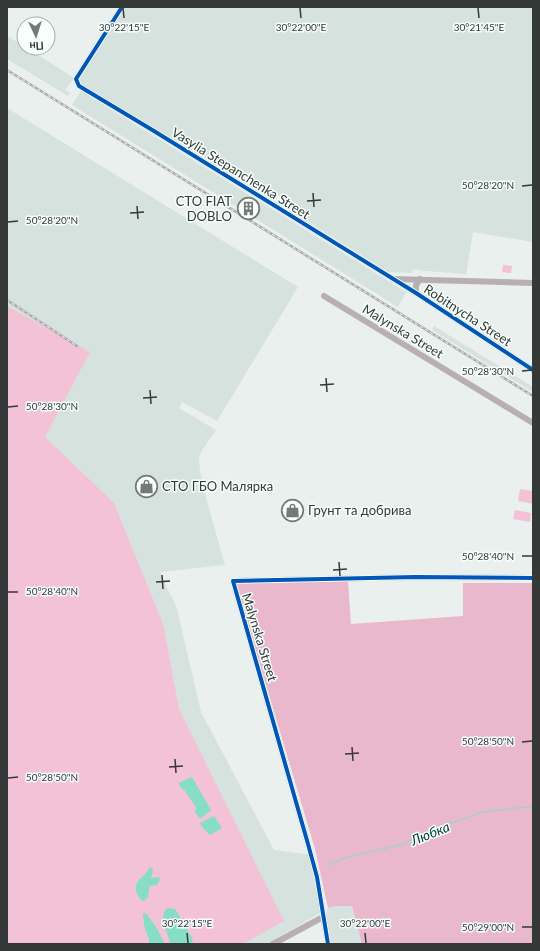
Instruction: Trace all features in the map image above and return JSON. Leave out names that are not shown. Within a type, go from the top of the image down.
[{"type":"street","name":"Vasylia Stepanchenka Street","points":[[122,7],[76,79],[79,86],[391,279]]},
{"type":"street","points":[[391,279],[533,283]]},
{"type":"street","name":"Robitnycha Street","points":[[391,279],[416,293],[533,370]]},
{"type":"street","points":[[416,293],[416,285],[420,279]]},
{"type":"street","name":"Malynska Street","points":[[324,296],[533,423]]},
{"type":"street","name":"Malynska Street","points":[[328,944],[317,878],[233,581],[416,577],[533,578]]},
{"type":"street","points":[[273,944],[323,916]]},
{"type":"shaded area","points":[[124,7],[533,7],[533,242],[473,232],[466,274],[413,269],[412,273],[388,272],[293,212],[289,202],[261,184],[240,173],[238,177],[80,84],[79,80]]},
{"type":"shaded area","points":[[7,36],[16,41],[16,56],[40,56],[74,78],[65,90],[70,93],[68,96],[7,59]]},
{"type":"shaded area","points":[[81,91],[406,292],[398,307],[72,105]]},
{"type":"shaded area","points":[[7,108],[298,287],[217,421],[182,402],[179,408],[216,430],[201,452],[199,459],[200,471],[208,505],[225,565],[160,572],[176,605],[201,712],[274,850],[311,855],[325,910],[267,944],[7,944]]},
{"type":"shaded area","points":[[503,265],[512,266],[511,273],[502,272]]},
{"type":"shaded area","points":[[7,306],[90,352],[45,437],[114,503],[163,624],[179,709],[284,921],[243,944],[7,944]]},
{"type":"shaded area","points":[[434,326],[533,387],[533,392],[432,330]]},
{"type":"shaded area","points":[[520,489],[533,491],[533,504],[518,501]]},
{"type":"shaded area","points":[[515,510],[531,513],[530,522],[513,519]]},
{"type":"shaded area","points":[[348,581],[351,624],[463,616],[463,583],[533,583],[533,944],[362,944],[352,906],[336,906],[328,908],[315,849],[236,584],[240,582]]},
{"type":"shaded area","points":[[192,777],[211,810],[200,819],[194,811],[197,809],[178,783]]},
{"type":"shaded area","points":[[214,816],[222,828],[210,835],[200,823]]},
{"type":"shaded area","points":[[150,867],[153,871],[151,878],[160,877],[159,882],[157,885],[150,886],[148,897],[143,901],[137,894],[136,886],[138,881]]},
{"type":"shaded area","points":[[336,906],[352,906],[368,944],[331,944],[326,914],[328,908]]},
{"type":"shaded area","points":[[167,908],[175,909],[192,938],[193,944],[170,944],[163,922],[164,912]]},
{"type":"shaded area","points":[[146,913],[156,927],[165,944],[149,944],[144,925],[143,914]]},
{"type":"waterway","name":"Любка","points":[[328,865],[348,857],[400,845],[446,825],[483,812],[533,807]]},
{"type":"railway","points":[[7,70],[533,396]]},
{"type":"railway","points":[[7,300],[77,346]]},
{"type":"cycle path","points":[[122,7],[76,79],[79,86],[416,293],[533,370]]},
{"type":"cycle path","points":[[328,944],[317,877],[233,581],[416,577],[533,578]]},
{"type":"place","name":"СТО FIAT DOBLO","points":[[248,208]]},
{"type":"place","name":"СТО ГБО Малярка","points":[[147,486]]},
{"type":"place","name":"Грунт та добрива","points":[[293,510]]}]
